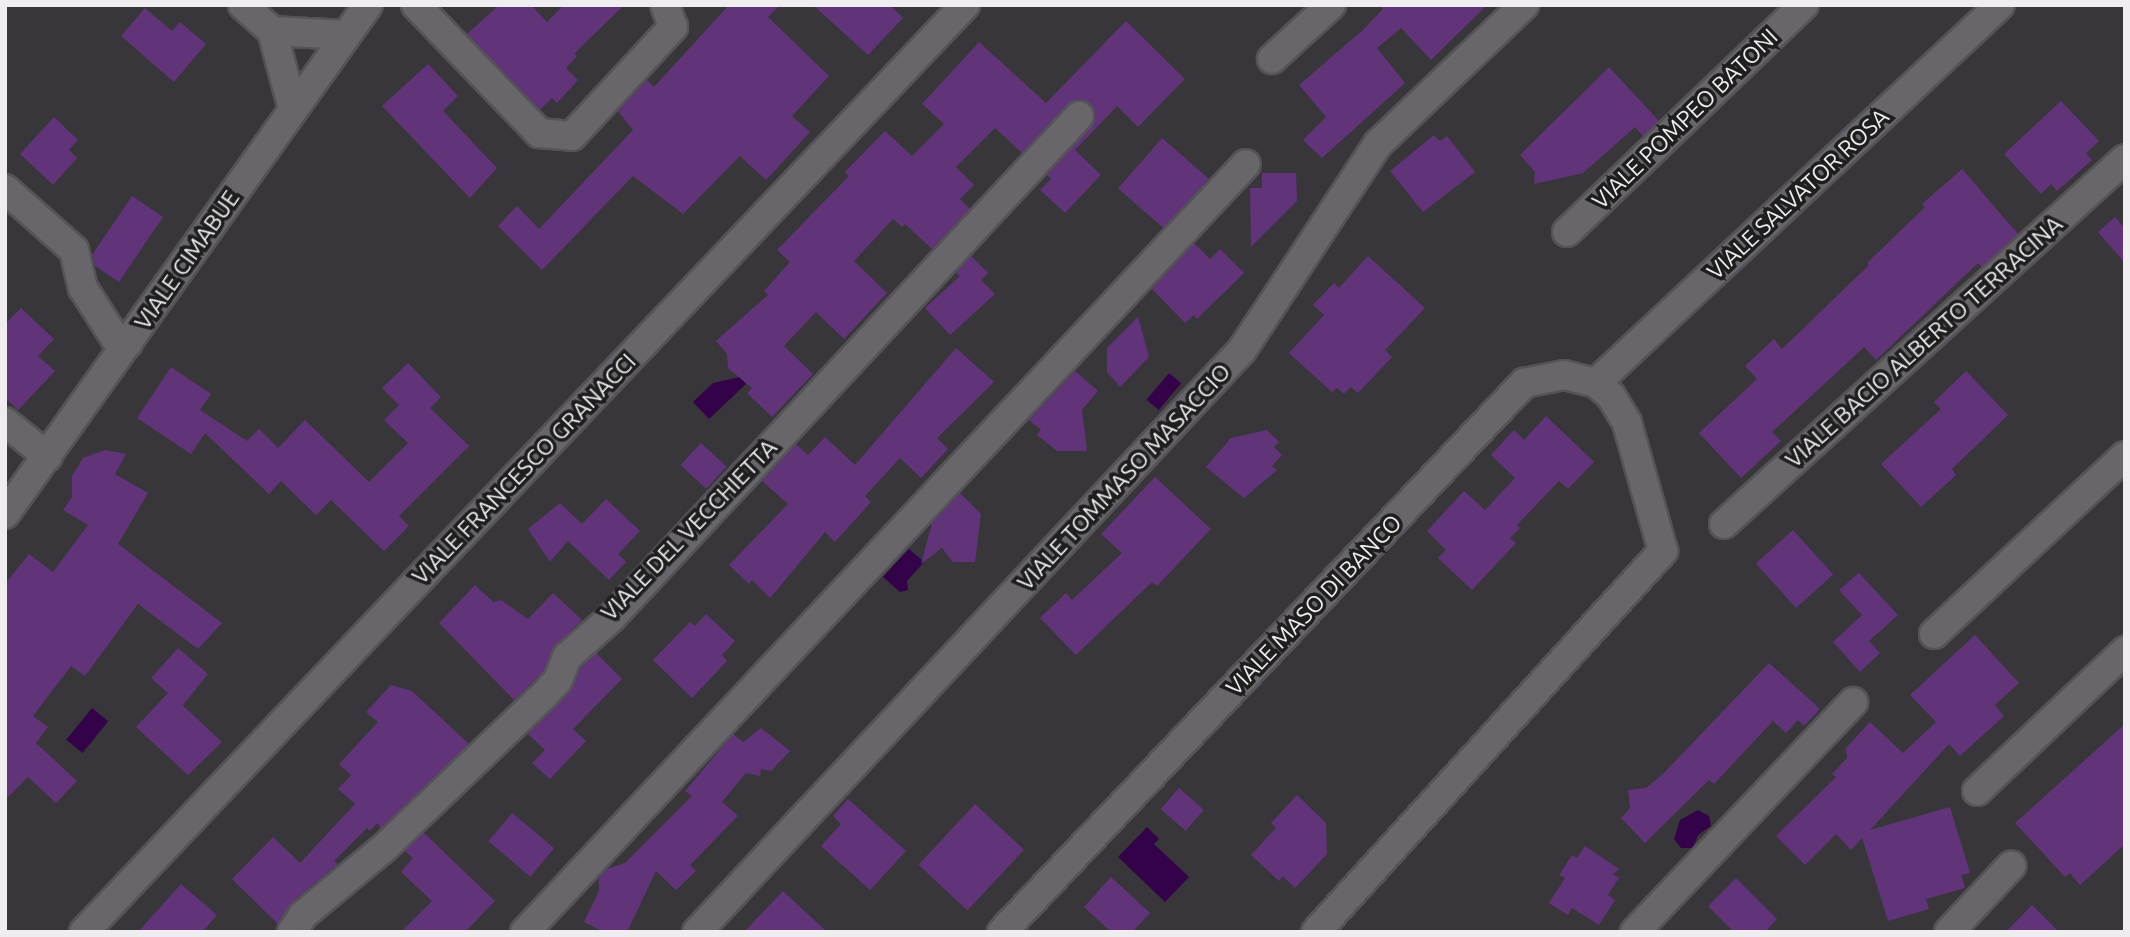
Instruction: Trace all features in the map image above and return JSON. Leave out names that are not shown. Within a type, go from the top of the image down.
[{"type":"street","points":[[243,5],[272,31],[293,109]]},
{"type":"street","name":"VIALE CIMABUE","points":[[5,514],[368,5]]},
{"type":"street","points":[[416,5],[538,133],[572,136],[673,27],[665,5]]},
{"type":"street","name":"VIALE FRANCESCO GRANACCI","points":[[83,932],[964,5]]},
{"type":"street","points":[[1272,60],[1331,5]]},
{"type":"street","name":"VIALE TOMMASO MASACCIO","points":[[698,932],[1242,350],[1378,144],[1524,5]]},
{"type":"street","name":"VIALE POMPEO BATONI","points":[[1567,232],[1804,5]]},
{"type":"street","name":"VIALE SALVATOR ROSA","points":[[1596,383],[2000,5]]},
{"type":"street","points":[[272,31],[346,36]]},
{"type":"street","name":"VIALE DEL VECCHIETTA","points":[[292,932],[303,915],[384,848],[545,694],[558,680],[567,657],[598,625],[612,617],[1079,116]]},
{"type":"street","name":"VIALE BACIO ALBERTO TERRACINA","points":[[1724,524],[2125,159]]},
{"type":"street","points":[[525,932],[1246,164]]},
{"type":"street","points":[[5,189],[74,250],[83,288],[115,338],[128,343]]},
{"type":"street","name":"VIALE MASO DI BANCO","points":[[1002,932],[1524,383],[1564,375],[1596,383]]},
{"type":"street","points":[[1316,932],[1663,551],[1620,408],[1596,383]]},
{"type":"street","points":[[5,422],[48,457]]},
{"type":"street","points":[[1934,634],[2125,456]]},
{"type":"street","points":[[1977,791],[2125,651]]},
{"type":"street","points":[[1635,932],[1853,702]]},
{"type":"street","points":[[1949,932],[2011,866]]},
{"type":"shaded area","points":[[1169,373],[1181,383],[1159,410],[1147,400]]},
{"type":"shaded area","points":[[740,377],[746,384],[709,419],[693,402],[713,383]]},
{"type":"shaded area","points":[[909,549],[924,562],[907,581],[908,590],[900,592],[883,577]]},
{"type":"shaded area","points":[[92,708],[108,721],[83,753],[66,740]]},
{"type":"shaded area","points":[[1698,810],[1709,816],[1711,826],[1698,835],[1693,848],[1681,848],[1674,839],[1680,820]]},
{"type":"shaded area","points":[[1147,827],[1159,839],[1154,844],[1189,877],[1165,902],[1118,857]]},
{"type":"building","points":[[499,5],[531,5],[547,22],[564,5],[624,5],[574,54],[577,56],[566,68],[578,80],[557,103],[552,98],[540,110],[467,34]]},
{"type":"building","points":[[729,5],[780,5],[768,17],[829,76],[792,116],[810,132],[766,180],[740,156],[683,214],[633,176],[542,270],[498,226],[517,206],[539,229],[633,130],[618,111],[647,80],[654,87]]},
{"type":"building","points":[[813,5],[890,5],[903,18],[868,55]]},
{"type":"building","points":[[1380,5],[1487,5],[1431,60],[1401,28],[1377,48],[1405,83],[1322,158],[1303,140],[1326,117],[1299,85],[1364,29],[1383,9]]},
{"type":"building","points":[[145,8],[172,31],[180,22],[206,44],[174,82],[121,36]]},
{"type":"building","points":[[1126,21],[1185,79],[1138,127],[1117,106],[1075,150],[1101,175],[1065,213],[1040,190],[1051,179],[1047,175],[1095,120],[1095,111],[1083,100],[1067,105],[1022,153],[995,128],[956,167],[974,185],[960,199],[970,209],[932,249],[905,224],[902,227],[893,219],[854,261],[887,293],[844,339],[816,312],[784,346],[813,374],[772,417],[747,393],[752,388],[728,368],[727,354],[716,341],[768,295],[764,291],[790,262],[777,250],[849,176],[845,172],[885,131],[912,156],[944,124],[922,104],[979,42],[1046,103]]},
{"type":"building","points":[[428,64],[458,96],[443,111],[497,168],[470,198],[382,106]]},
{"type":"building","points":[[1609,67],[1659,121],[1643,136],[1635,127],[1583,173],[1534,184],[1535,172],[1520,155]]},
{"type":"building","points":[[2061,101],[2099,141],[2086,153],[2092,160],[2057,191],[2051,184],[2041,194],[2004,154]]},
{"type":"building","points":[[54,117],[78,140],[69,150],[77,158],[53,185],[20,154]]},
{"type":"building","points":[[1434,135],[1440,141],[1447,136],[1475,172],[1423,212],[1390,171]]},
{"type":"building","points":[[1162,138],[1209,179],[1165,229],[1118,189]]},
{"type":"building","points":[[1962,169],[2018,234],[1982,267],[1978,263],[1876,360],[1864,347],[1772,432],[1781,441],[1741,478],[1699,433],[1757,379],[1745,366],[1774,339],[1782,349],[1925,207],[1922,204]]},
{"type":"building","points":[[1262,173],[1296,173],[1297,201],[1251,247],[1250,188],[1262,188]]},
{"type":"building","points":[[132,196],[163,217],[119,282],[95,266],[92,255]]},
{"type":"building","points":[[2115,217],[2125,229],[2125,263],[2098,232]]},
{"type":"building","points":[[1194,243],[1210,259],[1220,249],[1244,273],[1197,319],[1194,315],[1185,323],[1152,289]]},
{"type":"building","points":[[971,256],[988,273],[981,280],[995,294],[950,335],[925,308],[960,276],[956,273]]},
{"type":"building","points":[[1368,256],[1425,308],[1385,350],[1392,357],[1358,393],[1351,387],[1344,394],[1337,388],[1332,392],[1289,353],[1324,315],[1313,305],[1334,283],[1339,288]]},
{"type":"building","points":[[21,308],[54,339],[38,356],[55,371],[18,410],[5,398],[5,324]]},
{"type":"building","points":[[1138,317],[1149,357],[1120,387],[1107,372],[1107,348]]},
{"type":"building","points":[[956,348],[994,382],[937,438],[948,449],[921,478],[900,458],[865,496],[871,502],[835,542],[825,532],[770,598],[752,580],[749,584],[729,565],[788,504],[762,481],[796,444],[808,455],[825,437],[855,465]]},
{"type":"building","points":[[408,363],[441,397],[430,408],[469,446],[399,516],[409,526],[384,551],[331,500],[316,515],[281,481],[269,494],[205,433],[191,454],[137,418],[171,367],[211,394],[200,410],[247,441],[259,429],[278,448],[305,420],[369,482],[408,443],[384,420],[399,405],[382,388]]},
{"type":"building","points":[[1075,371],[1098,391],[1082,410],[1087,451],[1057,451],[1037,435],[1041,430],[1029,420]]},
{"type":"building","points":[[1966,371],[2008,415],[1952,469],[1956,475],[1921,507],[1881,464],[1941,409],[1934,402]]},
{"type":"building","points":[[1546,416],[1594,462],[1568,489],[1559,481],[1517,525],[1520,528],[1510,538],[1516,543],[1472,590],[1438,558],[1446,550],[1427,531],[1464,491],[1485,510],[1515,478],[1491,455],[1514,430],[1524,440]]},
{"type":"building","points":[[1267,430],[1279,442],[1274,447],[1282,455],[1272,466],[1277,470],[1244,498],[1206,467],[1231,438]]},
{"type":"building","points":[[701,443],[727,467],[706,489],[681,465]]},
{"type":"building","points":[[105,450],[126,454],[115,474],[148,493],[118,544],[222,623],[198,649],[138,604],[85,676],[71,666],[33,716],[48,727],[36,743],[77,781],[56,803],[28,777],[5,800],[5,584],[29,554],[53,572],[88,525],[63,510],[72,497],[72,476],[83,458]]},
{"type":"building","points":[[1155,477],[1211,529],[1157,586],[1152,582],[1076,655],[1040,618],[1066,593],[1072,600],[1122,553],[1101,534]]},
{"type":"building","points":[[960,493],[981,514],[975,562],[953,562],[942,548],[921,564],[932,523]]},
{"type":"building","points":[[606,499],[640,531],[618,554],[626,562],[609,580],[568,541],[550,562],[528,529],[560,503],[582,524]]},
{"type":"building","points":[[1793,530],[1833,575],[1796,608],[1756,563]]},
{"type":"building","points":[[1859,573],[1898,615],[1869,641],[1880,653],[1860,672],[1833,642],[1862,615],[1839,590]]},
{"type":"building","points":[[475,585],[493,602],[501,600],[528,619],[553,593],[582,620],[556,645],[544,671],[514,700],[439,623]]},
{"type":"building","points":[[706,614],[735,641],[722,655],[727,661],[692,698],[653,660],[690,622],[695,626]]},
{"type":"building","points":[[1975,635],[2019,683],[1995,705],[2004,716],[1960,756],[1949,744],[1870,830],[1950,807],[1970,873],[1961,875],[1965,888],[1926,899],[1929,909],[1888,921],[1862,838],[1851,850],[1836,834],[1805,865],[1776,836],[1836,777],[1832,774],[1847,758],[1846,748],[1870,722],[1903,753],[1936,722],[1910,695]]},
{"type":"building","points":[[178,648],[208,674],[183,705],[179,702],[222,742],[188,775],[136,727],[168,693],[151,678]]},
{"type":"building","points":[[596,653],[622,679],[573,729],[586,741],[550,779],[532,763],[545,750],[528,734],[570,691],[581,667]]},
{"type":"building","points":[[1769,663],[1820,709],[1804,726],[1798,720],[1786,733],[1773,721],[1714,784],[1709,780],[1645,843],[1621,818],[1630,808],[1628,790],[1646,788],[1662,775]]},
{"type":"building","points":[[391,685],[412,691],[469,744],[381,828],[377,823],[370,831],[367,828],[334,861],[338,864],[292,902],[278,924],[232,879],[273,837],[300,863],[355,804],[338,789],[351,775],[339,764],[378,722],[366,712]]},
{"type":"building","points":[[2125,724],[2125,844],[2080,885],[2070,873],[2065,877],[2015,823]]},
{"type":"building","points":[[761,728],[790,751],[771,771],[761,769],[760,776],[746,773],[722,802],[738,816],[690,865],[696,871],[676,890],[656,871],[627,932],[604,932],[584,922],[599,891],[599,878],[607,869],[625,863],[692,796],[685,791],[733,734],[743,742]]},
{"type":"building","points":[[1179,788],[1204,810],[1186,831],[1161,809]]},
{"type":"building","points":[[1297,795],[1326,823],[1327,854],[1295,888],[1283,876],[1279,881],[1251,855],[1276,828],[1271,823]]},
{"type":"building","points":[[848,799],[906,851],[870,890],[821,846],[841,824],[833,816]]},
{"type":"building","points":[[975,804],[1024,850],[967,910],[918,865]]},
{"type":"building","points":[[512,813],[554,848],[530,877],[488,841]]},
{"type":"building","points":[[424,833],[495,901],[465,932],[401,932],[432,901],[401,872],[413,858],[405,851]]},
{"type":"building","points":[[1585,846],[1619,869],[1613,874],[1619,878],[1608,895],[1615,900],[1599,925],[1572,908],[1568,915],[1549,903],[1565,878],[1559,875],[1572,855],[1577,858]]},
{"type":"building","points":[[1111,877],[1150,913],[1132,932],[1111,932],[1084,907]]},
{"type":"building","points":[[1736,878],[1777,919],[1765,932],[1734,932],[1708,906]]},
{"type":"building","points":[[181,884],[217,915],[202,932],[138,932]]},
{"type":"building","points":[[783,891],[827,932],[744,932]]},
{"type":"building","points":[[2032,905],[2059,932],[2006,932]]}]
